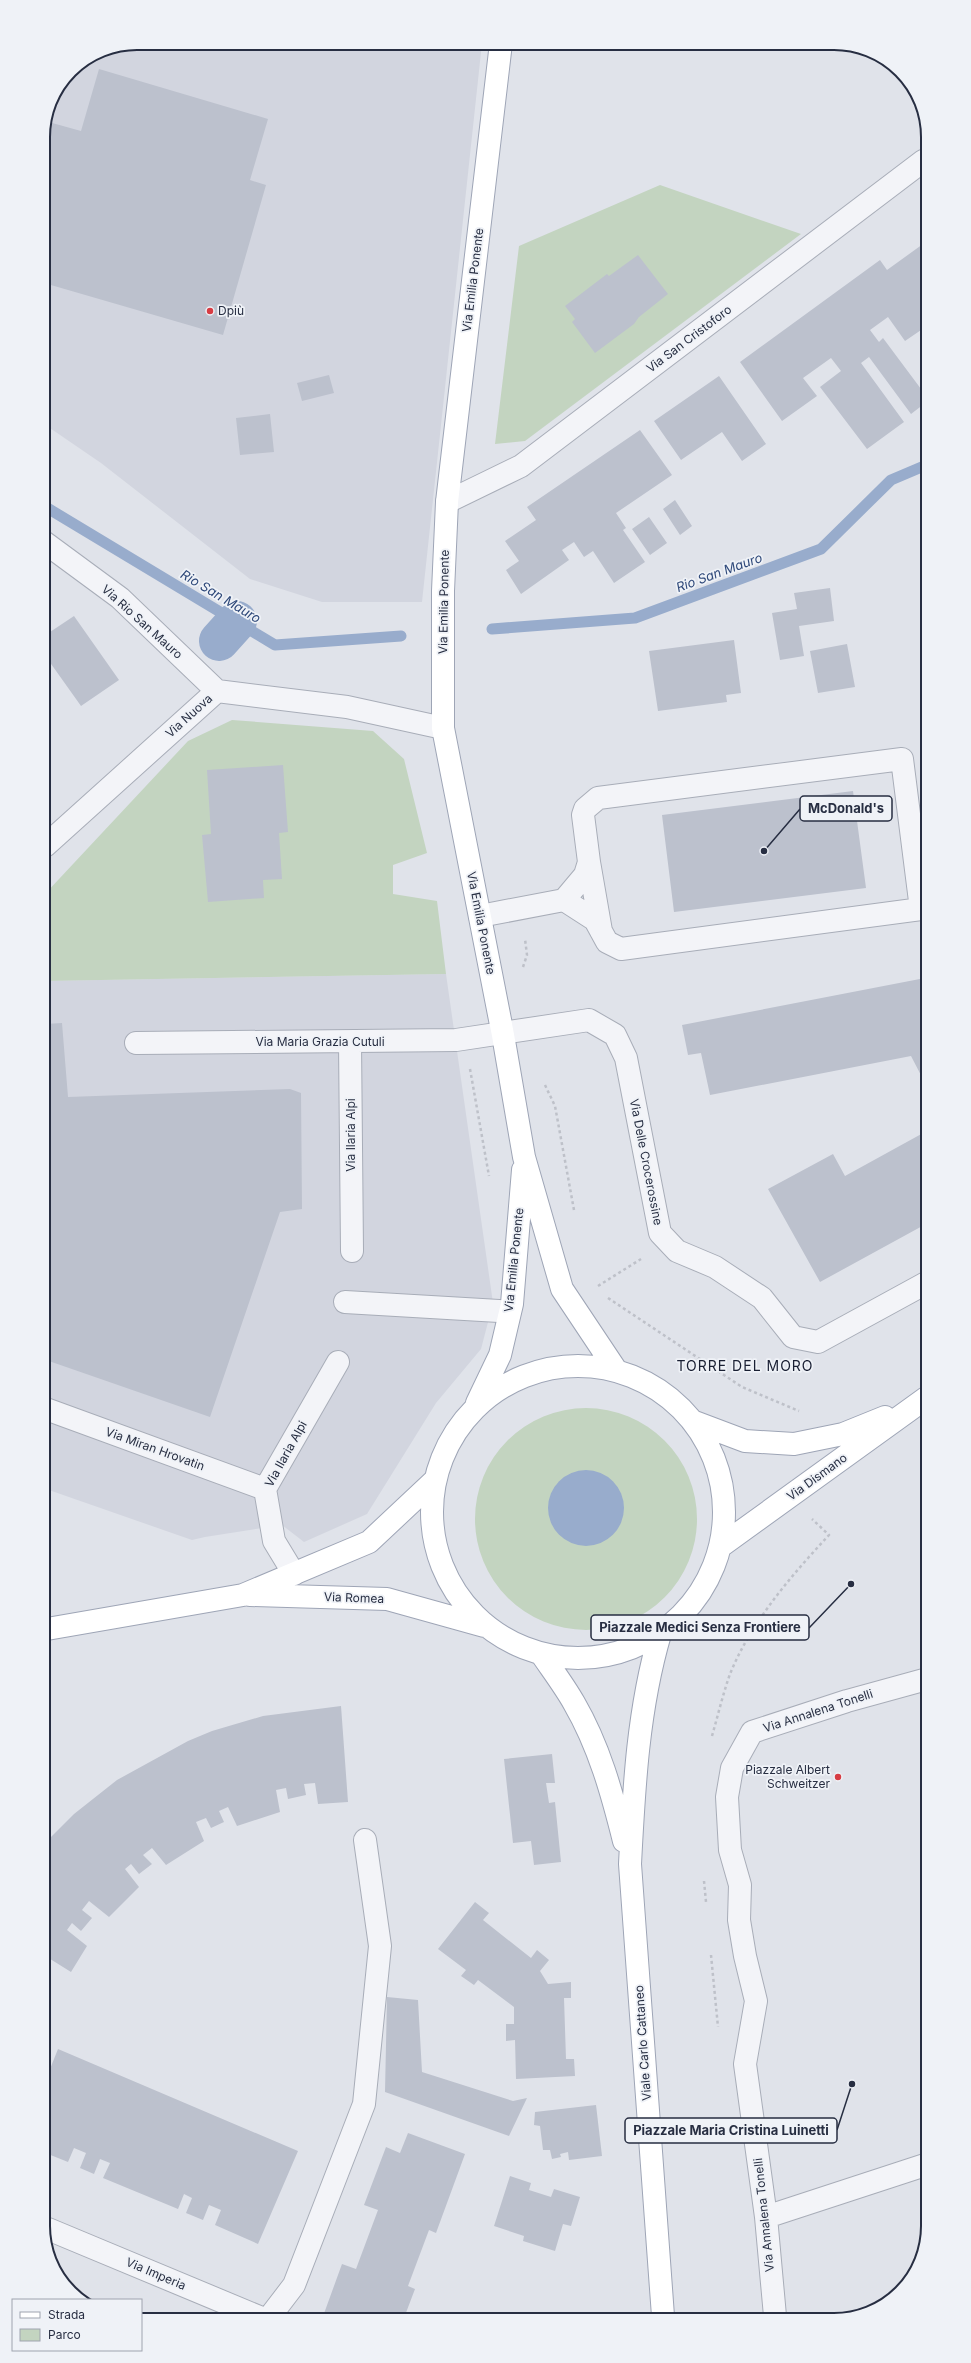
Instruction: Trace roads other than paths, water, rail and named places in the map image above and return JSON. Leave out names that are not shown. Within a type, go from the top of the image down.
[{"type":"main road","name":"Via Emilia Ponente","points":[[499,50],[447,502],[443,591],[443,728],[503,1035],[524,1157],[562,1289],[616,1370]]},
{"type":"main road","name":"Via Emilia Ponente","points":[[476,1406],[500,1355],[512,1304],[524,1157]]},
{"type":"main road","points":[[579,1365],[616,1370],[658,1389],[692,1421],[710,1449],[721,1480],[724,1513],[721,1546],[708,1580],[687,1610],[660,1634],[623,1653],[583,1659],[542,1655],[512,1644],[485,1626],[457,1597],[439,1561],[431,1522],[434,1481],[450,1440],[476,1406],[506,1383],[542,1370],[579,1365]]},
{"type":"main road","name":"Via Dismano","points":[[692,1421],[745,1441],[794,1444],[843,1434],[919,1402]]},
{"type":"main road","name":"Via Dismano","points":[[721,1546],[816,1479],[919,1402]]},
{"type":"main road","name":"Via Romea","points":[[243,1595],[368,1542],[434,1481]]},
{"type":"main road","name":"Via Romea","points":[[50,1628],[243,1595],[387,1599],[485,1626]]},
{"type":"main road","name":"Viale Carlo Cattaneo","points":[[660,1634],[648,1675],[640,1731],[633,1792],[630,1864],[663,2313]]},
{"type":"main road","name":"Viale Carlo Cattaneo","points":[[542,1655],[574,1703],[593,1741],[612,1791],[630,1864]]},
{"type":"street","name":"Via San Cristoforo","points":[[447,502],[521,466],[921,163]]},
{"type":"street","name":"Via Rio San Mauro","points":[[50,546],[120,598],[217,691]]},
{"type":"street","name":"Via Nuova","points":[[50,841],[217,691],[347,707],[443,728]]},
{"type":"street","points":[[564,900],[595,920],[601,931],[607,942],[615,948],[630,949],[921,909],[902,759],[598,798],[585,809],[583,816],[601,931]]},
{"type":"street","points":[[480,916],[564,900],[585,875],[589,862]]},
{"type":"street","name":"Via Delle Crocerossine","points":[[503,1035],[540,1026],[589,1020],[616,1036],[626,1058],[660,1233],[677,1251],[715,1267],[762,1298],[793,1337],[818,1342],[921,1286]]},
{"type":"street","name":"Via Maria Grazia Cutuli","points":[[136,1043],[350,1042],[464,1039],[503,1035]]},
{"type":"street","name":"Via Ilaria Alpi","points":[[350,1042],[352,1251]]},
{"type":"street","points":[[345,1302],[499,1311]]},
{"type":"street","name":"Via Ilaria Alpi","points":[[294,1574],[274,1541],[265,1489],[338,1362]]},
{"type":"street","name":"Via Miran Hrovatin","points":[[50,1410],[265,1489]]},
{"type":"street","name":"Via Annalena Tonelli","points":[[775,2313],[766,2217],[745,2064],[756,2001],[745,1956],[739,1920],[740,1885],[730,1850],[727,1797],[732,1768],[752,1732],[847,1701],[921,1681]]},
{"type":"street","points":[[273,2313],[294,2285],[364,2104],[380,1946],[364,1840]]},
{"type":"street","points":[[766,2217],[921,2166]]},
{"type":"street","name":"Via Imperia","points":[[50,2230],[250,2313]]},
{"type":"water","points":[[578,1470],[594,1470],[607,1476],[618,1487],[624,1500],[622,1523],[607,1540],[594,1546],[578,1546],[565,1540],[550,1523],[548,1516],[548,1500],[554,1487],[571,1472]]},
{"type":"waterway","name":"Rio San Mauro","points":[[492,629],[635,618],[821,549],[891,480],[921,467]]},
{"type":"waterway","name":"Rio San Mauro","points":[[50,510],[275,645],[401,636]]},
{"type":"waterway","points":[[219,641],[237,621]]},
{"type":"place","name":"Dpiù","points":[[210,311]]},
{"type":"place","name":"McDonald's","points":[[764,851]]},
{"type":"place","name":"Piazzale Medici Senza Frontiere","points":[[851,1584]]},
{"type":"place","name":"Piazzale Albert Schweitzer","points":[[838,1777]]},
{"type":"place","name":"Piazzale Maria Cristina Luinetti","points":[[852,2084]]},
{"type":"district","name":"TORRE DEL MORO","points":[[745,1366]]}]
